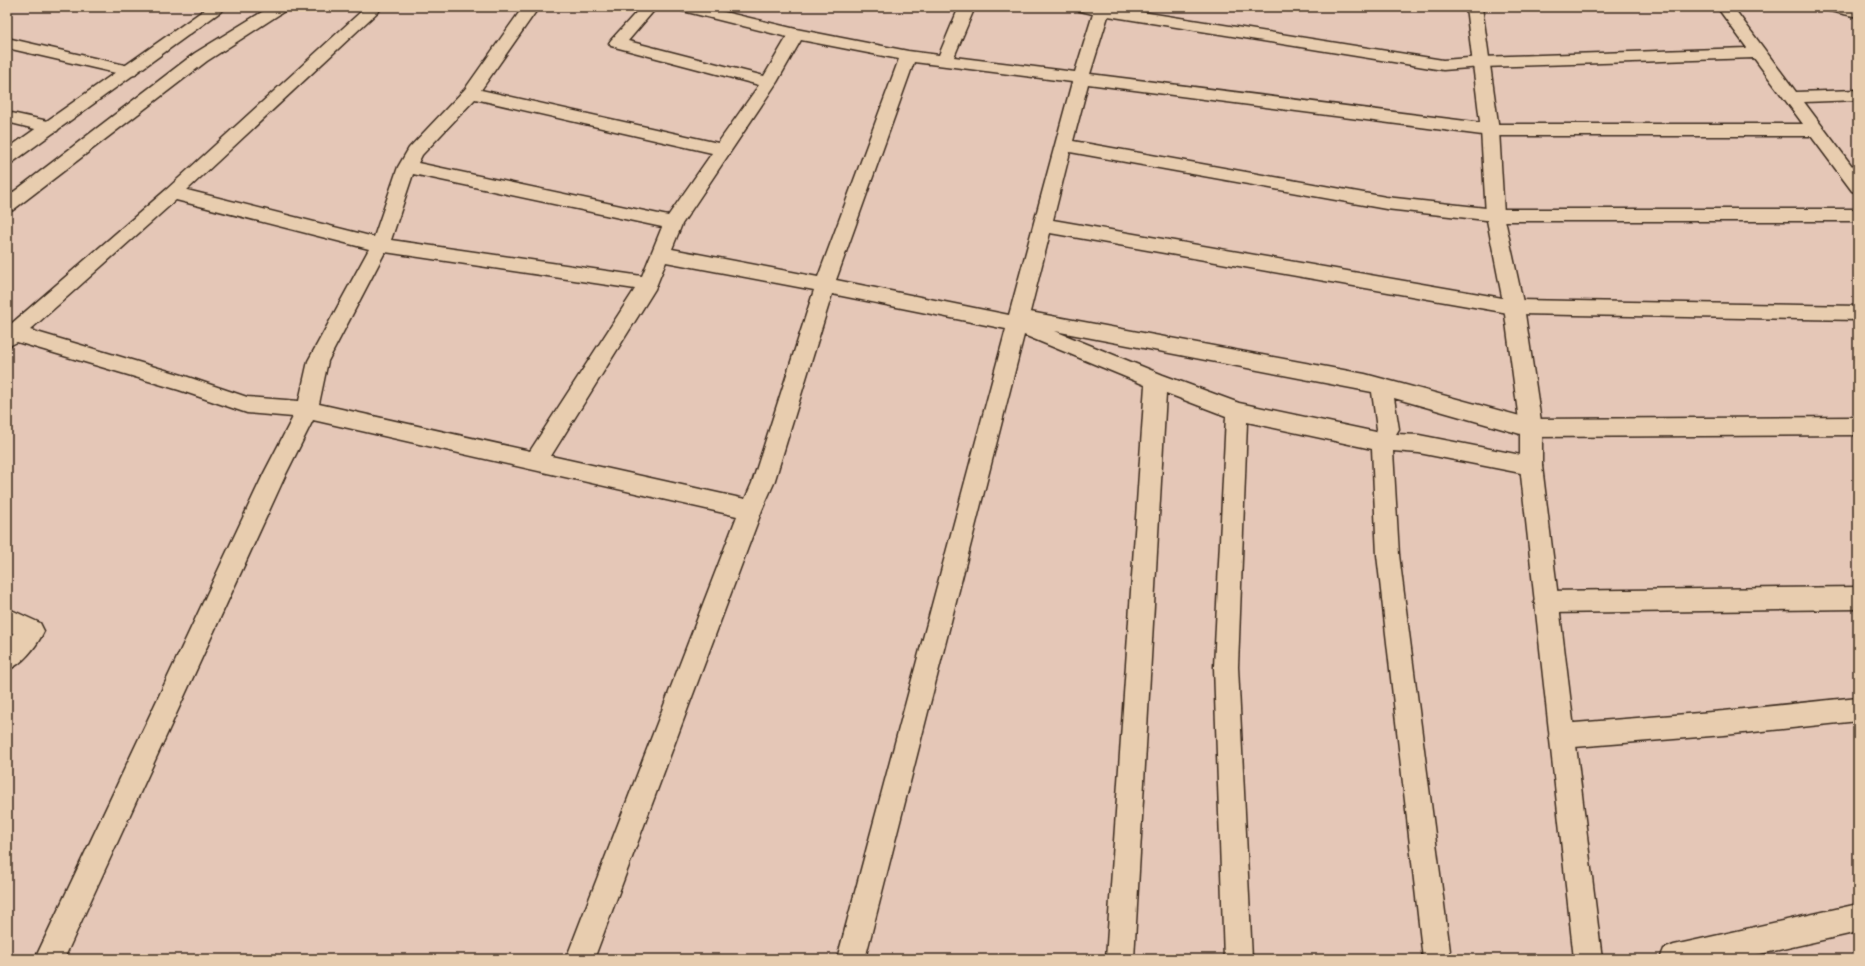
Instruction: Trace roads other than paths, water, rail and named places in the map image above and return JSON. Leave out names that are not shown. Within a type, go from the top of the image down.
[{"type":"street","points":[[7,158],[218,7]]},
{"type":"street","points":[[7,206],[201,58],[281,7]]},
{"type":"street","points":[[9,334],[173,193],[375,7]]},
{"type":"street","points":[[49,959],[275,473],[307,410],[318,362],[380,245],[407,167],[415,152],[471,93],[531,7]]},
{"type":"street","points":[[649,7],[617,43],[769,82]]},
{"type":"street","points":[[684,7],[796,34],[908,56],[1490,130],[1817,130]]},
{"type":"street","points":[[944,61],[967,7]]},
{"type":"street","points":[[1474,7],[1490,130],[1495,215],[1514,307],[1531,428],[1531,466],[1588,959]]},
{"type":"street","points":[[1725,7],[1817,130],[1850,165],[1858,187]]},
{"type":"street","points":[[1830,7],[1858,12]]},
{"type":"street","points":[[852,959],[1044,225],[1081,78],[1095,8],[1443,65],[1482,62],[1760,53]]},
{"type":"street","points":[[536,461],[648,284],[673,224],[769,82],[796,34]]},
{"type":"street","points":[[7,42],[129,71]]},
{"type":"street","points":[[580,959],[751,510],[763,483],[826,285],[908,56]]},
{"type":"street","points":[[471,93],[723,150]]},
{"type":"street","points":[[1793,97],[1858,95]]},
{"type":"street","points":[[7,116],[51,127]]},
{"type":"street","points":[[1064,145],[1386,203],[1495,215],[1858,215]]},
{"type":"street","points":[[407,167],[673,224]]},
{"type":"street","points":[[173,193],[380,245],[648,284]]},
{"type":"street","points":[[1044,225],[1514,307],[1858,313]]},
{"type":"street","points":[[660,254],[1365,382],[1531,428],[1858,426]]},
{"type":"street","points":[[1019,320],[1156,381],[1237,411],[1382,442],[1419,444],[1531,466]]},
{"type":"street","points":[[9,334],[182,384],[247,405],[307,410],[751,510]]},
{"type":"street","points":[[1120,959],[1156,381]]},
{"type":"street","points":[[1382,387],[1388,429],[1382,442],[1388,555],[1437,959]]},
{"type":"street","points":[[1237,411],[1226,667],[1238,959]]},
{"type":"street","points":[[1546,602],[1858,598]]},
{"type":"street","points":[[7,619],[32,631],[7,659]]},
{"type":"street","points":[[1562,736],[1724,723],[1858,709]]},
{"type":"street","points":[[1674,959],[1857,920]]}]
